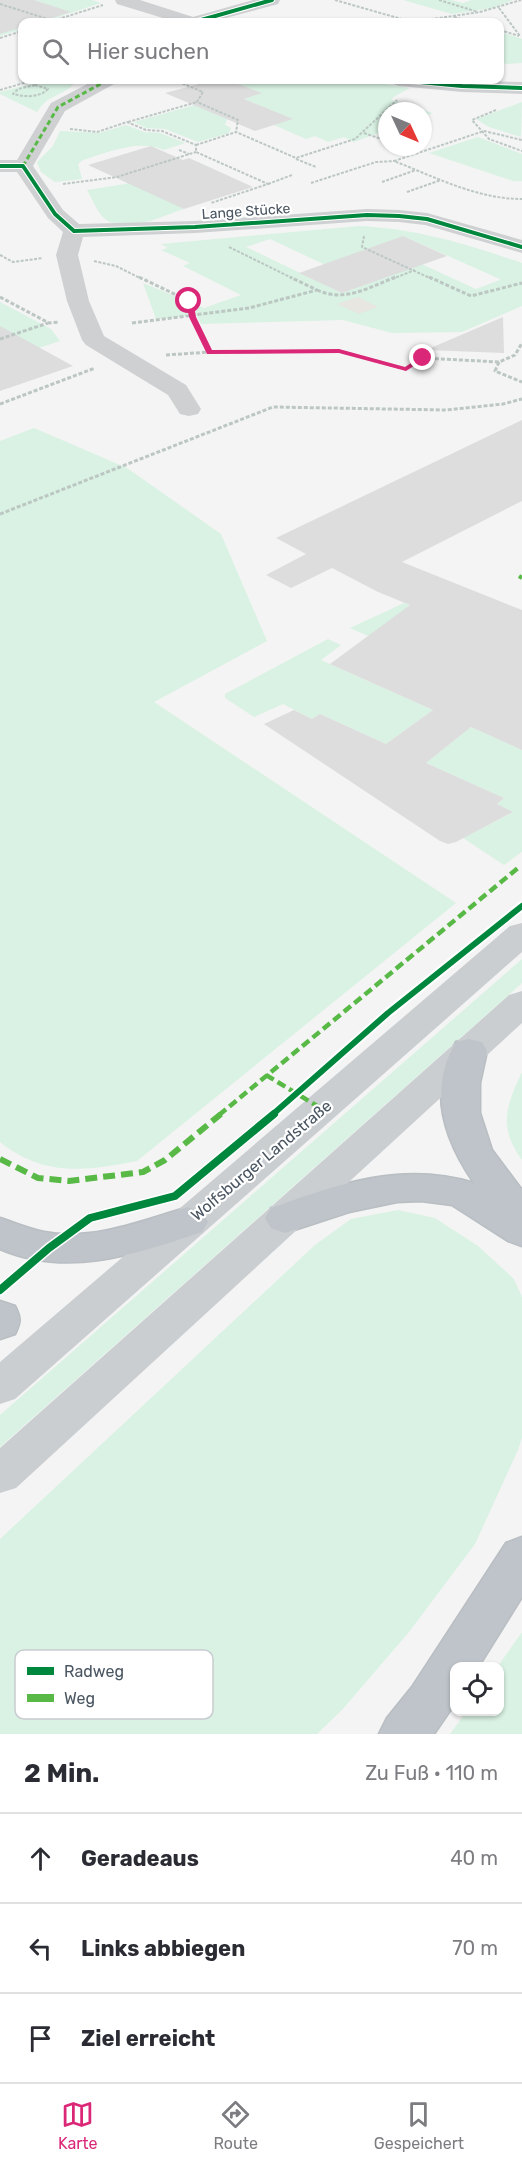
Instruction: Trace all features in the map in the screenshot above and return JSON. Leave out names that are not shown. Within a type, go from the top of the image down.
[{"type":"highway","points":[[469,1051],[461,1077],[461,1118],[466,1140],[485,1171],[509,1198],[522,1220]]},
{"type":"highway","points":[[285,1218],[328,1202],[361,1194],[396,1189],[430,1188],[463,1194],[492,1210],[522,1231]]},
{"type":"highway","points":[[0,1233],[18,1242],[77,1250],[132,1241],[188,1222]]},
{"type":"highway","points":[[0,1317],[0,1323]]},
{"type":"highway","points":[[404,1734],[429,1703],[522,1557]]},
{"type":"main road","name":"Wolfsburger Landstraße","points":[[0,1386],[522,934]]},
{"type":"main road","points":[[0,1475],[522,1003]]},
{"type":"street","points":[[207,18],[272,0]]},
{"type":"street","points":[[116,2],[178,18]]},
{"type":"street","points":[[23,166],[58,107],[101,84]]},
{"type":"street","points":[[447,84],[522,88]]},
{"type":"street","points":[[0,166],[23,166]]},
{"type":"street","points":[[23,166],[56,214],[74,231],[67,255],[78,301],[94,340],[177,390],[189,409]]},
{"type":"street","name":"Lange Stücke","points":[[74,231],[195,227],[367,215],[427,219],[522,246]]},
{"type":"path","points":[[328,3],[336,0],[397,18]]},
{"type":"path","points":[[439,0],[480,12]]},
{"type":"path","points":[[438,18],[499,8],[521,0]]},
{"type":"path","points":[[64,18],[116,2]]},
{"type":"path","points":[[0,4],[44,18]]},
{"type":"path","points":[[499,8],[521,36]]},
{"type":"path","points":[[362,12],[368,10]]},
{"type":"path","points":[[451,16],[458,18]]},
{"type":"path","points":[[504,31],[521,36]]},
{"type":"path","points":[[0,38],[18,32]]},
{"type":"path","points":[[0,90],[18,84]]},
{"type":"path","points":[[47,127],[97,132],[196,102],[204,92],[184,84]]},
{"type":"path","points":[[296,158],[356,139],[399,98],[426,84]]},
{"type":"path","points":[[9,86],[18,89],[35,85],[48,89],[39,95],[13,94],[18,89]]},
{"type":"path","points":[[196,102],[238,120],[236,132]]},
{"type":"path","points":[[502,108],[472,120],[489,139],[522,151]]},
{"type":"path","points":[[127,122],[146,130],[162,131],[196,145],[236,132],[316,168]]},
{"type":"path","points":[[432,148],[484,131],[522,140]]},
{"type":"path","points":[[364,133],[378,138]]},
{"type":"path","points":[[196,145],[196,152]]},
{"type":"path","points":[[179,150],[190,154]]},
{"type":"path","points":[[38,187],[117,177],[196,152],[268,183]]},
{"type":"path","points":[[311,183],[382,161],[394,161],[409,156]]},
{"type":"path","points":[[394,161],[476,193],[502,199],[522,200]]},
{"type":"path","points":[[351,170],[356,172]]},
{"type":"path","points":[[382,182],[417,170]]},
{"type":"path","points":[[201,206],[292,176]]},
{"type":"path","points":[[407,192],[442,180]]},
{"type":"path","points":[[367,215],[363,247],[471,296],[522,283]]},
{"type":"path","points":[[195,227],[236,250],[330,296],[346,296],[415,270]]},
{"type":"path","points":[[0,255],[13,262],[67,255],[116,266],[189,301],[193,317],[209,352],[339,351],[406,369],[423,358],[499,362],[515,355],[522,343]]},
{"type":"path","points":[[132,323],[193,317],[280,302],[317,290]]},
{"type":"path","points":[[0,297],[49,323]]},
{"type":"path","points":[[0,339],[49,323],[85,321]]},
{"type":"path","points":[[0,404],[121,358]]},
{"type":"path","points":[[499,362],[495,371],[522,382]]},
{"type":"path","points":[[0,514],[273,407],[446,410],[503,404],[522,399]]},
{"type":"green space","points":[[34,0],[92,0],[101,3],[55,18],[18,18],[18,30],[0,36],[11,30],[0,2],[69,12]]},
{"type":"green space","points":[[403,0],[451,0],[463,3],[472,0],[513,0],[492,8],[452,14]]},
{"type":"green space","points":[[504,33],[522,39],[522,63],[504,63]]},
{"type":"green space","points":[[31,84],[74,84],[47,101],[37,112],[0,92]]},
{"type":"green space","points":[[238,84],[384,84],[410,88],[391,100],[397,102],[378,102],[378,133],[354,142],[344,137],[328,142],[315,136],[306,139],[274,125],[292,119],[244,99],[261,93]]},
{"type":"green space","points":[[522,102],[521,137],[489,127],[476,119]]},
{"type":"green space","points":[[195,105],[227,119],[225,125],[231,128],[229,133],[198,142],[165,129],[146,128],[134,122]]},
{"type":"green space","points":[[126,125],[144,132],[160,133],[185,143],[164,150],[134,146],[83,160],[78,164],[82,179],[55,182],[41,172],[37,162],[53,146],[60,131],[99,133]]},
{"type":"green space","points":[[478,137],[522,154],[522,181],[513,181],[432,154],[432,152]]},
{"type":"green space","points":[[198,162],[233,178],[165,199],[184,209],[143,223],[122,225],[104,218],[87,190],[125,184]]},
{"type":"green space","points":[[359,226],[402,230],[462,244],[522,263],[522,306],[462,332],[392,333],[343,320],[201,324],[196,315],[156,319],[143,283],[204,308],[241,295],[183,266],[190,263],[161,250],[168,248],[161,244]],"holes":[[[403,236],[500,279],[500,280],[476,289],[380,245]],[[270,239],[366,284],[367,284],[342,293],[246,247]]]},
{"type":"green space","points":[[0,302],[51,329],[60,341],[0,361]]},
{"type":"green space","points":[[34,428],[127,468],[221,534],[267,641],[154,702],[456,903],[137,1161],[82,1169],[49,1166],[33,1161],[0,1142],[0,441]]},
{"type":"green space","points":[[404,603],[451,622],[407,653],[350,628]]},
{"type":"green space","points":[[328,639],[341,645],[321,660],[433,710],[386,744],[320,714],[312,719],[283,704],[254,717],[225,698],[225,694]]},
{"type":"green space","points":[[471,727],[522,750],[522,852],[504,865],[463,838],[512,813],[497,804],[504,798],[426,763]]},
{"type":"green space","points":[[522,959],[522,983],[0,1447],[0,1415]]},
{"type":"green space","points":[[522,1072],[522,1160],[510,1137],[507,1116],[512,1095]]},
{"type":"green space","points":[[398,1210],[435,1218],[478,1246],[514,1279],[522,1297],[522,1437],[475,1544],[409,1632],[342,1710],[317,1734],[0,1734],[0,1539],[315,1245],[351,1219]]},
{"type":"green space","points":[[522,1632],[522,1734],[450,1734],[463,1716],[504,1716],[504,1662],[501,1662]]},
{"type":"sand","points":[[358,297],[378,307],[359,314],[337,304]]},
{"type":"building","points":[[0,0],[34,0],[71,12],[51,18],[18,18],[18,28],[0,34]]},
{"type":"building","points":[[199,84],[238,84],[262,93],[244,99],[293,119],[255,131],[165,93]]},
{"type":"building","points":[[151,146],[183,160],[189,158],[253,187],[184,209],[88,165]]},
{"type":"building","points":[[403,236],[447,256],[342,293],[299,273]]},
{"type":"building","points":[[503,317],[504,353],[426,350]]},
{"type":"building","points":[[0,326],[73,366],[0,391]]},
{"type":"building","points":[[522,420],[522,501],[402,562],[522,610],[522,750],[471,727],[426,763],[504,798],[497,804],[513,812],[448,844],[440,841],[264,724],[294,710],[312,719],[320,714],[386,744],[433,710],[330,664],[410,605],[378,592],[332,568],[291,588],[266,575],[306,554],[276,538]]},
{"type":"marked path","points":[[23,166],[58,107],[101,84]]},
{"type":"marked path","points":[[0,1159],[38,1178],[69,1181],[143,1172],[165,1160],[518,868]]},
{"type":"marked path","points":[[266,1075],[322,1109]]},
{"type":"cycle path","points":[[208,18],[272,0]]},
{"type":"cycle path","points":[[441,84],[522,88]]},
{"type":"cycle path","points":[[0,166],[23,166],[55,214],[74,231],[195,227],[367,215],[399,216],[427,219],[522,247]]},
{"type":"cycle path","points":[[0,1290],[49,1248],[90,1218],[175,1196],[298,1094],[388,1013],[522,906]]},
{"type":"route","points":[[189,301],[193,317],[209,352],[339,351],[406,369],[423,358]]}]
